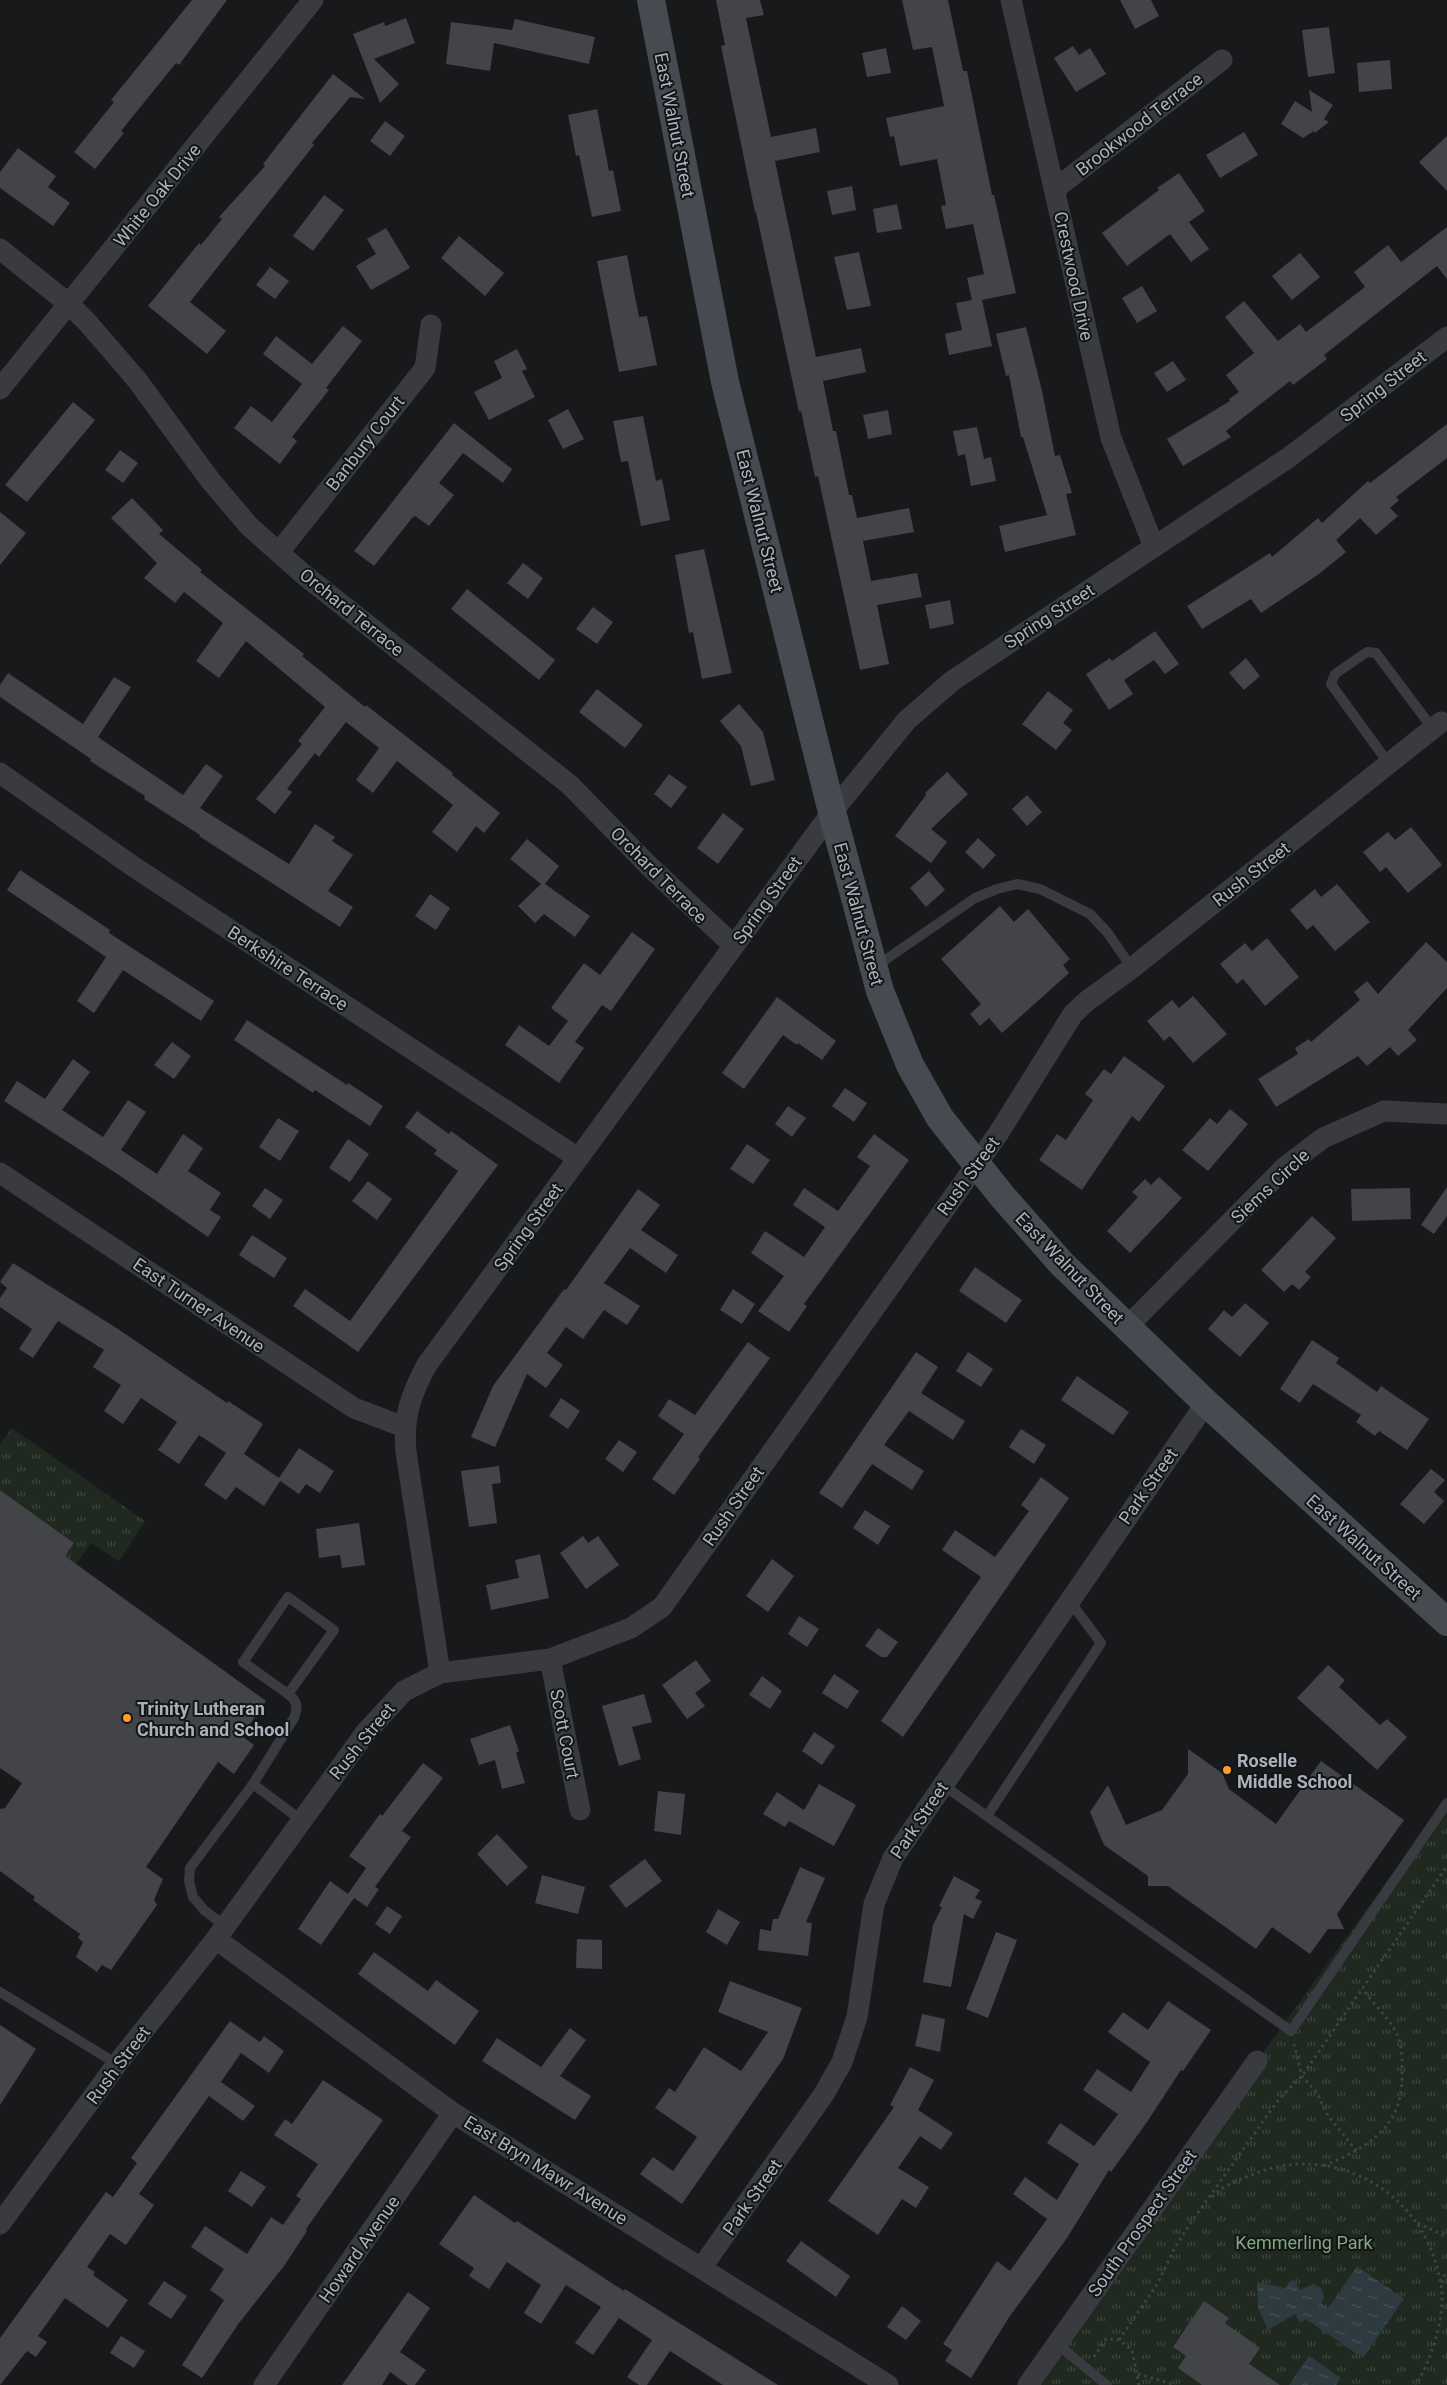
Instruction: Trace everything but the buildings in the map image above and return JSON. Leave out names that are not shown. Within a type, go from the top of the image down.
[{"type":"street","name":"White Oak Drive","points":[[0,389],[313,0]]},
{"type":"street","name":"East Walnut Street","points":[[651,0],[725,382],[832,812],[880,991],[910,1065],[940,1118],[976,1164],[1062,1264],[1206,1403],[1447,1622]]},
{"type":"street","name":"Crestwood Drive","points":[[1011,0],[1111,438],[1154,546]]},
{"type":"street","name":"Brookwood Terrace","points":[[1055,189],[1222,60]]},
{"type":"street","name":"Orchard Terrace","points":[[0,249],[69,304],[137,380],[210,480],[250,526],[279,552],[570,785],[655,872],[734,946]]},
{"type":"street","name":"Banbury Court","points":[[279,552],[425,368],[431,325]]},
{"type":"street","name":"Spring Street","points":[[440,1673],[412,1498],[404,1427],[413,1390],[426,1366],[832,812],[907,720],[952,681],[1295,452],[1447,337]]},
{"type":"street","name":"Rush Street","points":[[0,2224],[117,2064],[220,1932],[382,1712],[404,1691],[440,1673],[550,1659],[632,1628],[662,1607],[998,1134],[1073,1014],[1440,723]]},
{"type":"street","name":"Berkshire Terrace","points":[[0,773],[142,872],[578,1158]]},
{"type":"street","name":"Siems Circle","points":[[1127,1327],[1285,1167],[1323,1138],[1384,1111],[1447,1114]]},
{"type":"street","name":"East Turner Avenue","points":[[0,1173],[354,1408],[404,1427]]},
{"type":"street","name":"Park Street","points":[[702,2267],[824,2094],[842,2062],[857,2017],[871,1921],[885,1875],[893,1858],[1206,1403]]},
{"type":"street","name":"Scott Court","points":[[550,1659],[580,1810]]},
{"type":"street","name":"East Bryn Mawr Avenue","points":[[220,1932],[453,2113],[888,2385]]},
{"type":"street","name":"South Prospect Street","points":[[1028,2385],[1257,2061]]},
{"type":"street","name":"Howard Avenue","points":[[264,2385],[453,2113]]},
{"type":"lane","points":[[1389,764],[1331,684],[1335,674],[1367,652],[1376,654],[1440,723]]},
{"type":"lane","points":[[875,968],[975,898],[997,889],[1017,884],[1040,890],[1090,914],[1107,932],[1132,968]]},
{"type":"lane","points":[[220,1932],[193,1897],[189,1881],[190,1868],[253,1784],[294,1718],[298,1707],[296,1700],[243,1662],[288,1597],[334,1630],[288,1694]]},
{"type":"lane","points":[[987,1816],[1101,1643],[1069,1600]]},
{"type":"lane","points":[[253,1784],[301,1820]]},
{"type":"lane","points":[[943,1785],[1291,2031],[1447,1803]]},
{"type":"lane","points":[[0,1992],[117,2064]]},
{"type":"lane","points":[[1057,2344],[1107,2385]]},
{"type":"path","points":[[1139,2385],[1132,2350],[1119,2340],[1158,2284],[1174,2249],[1206,2202],[1278,2099],[1302,2076],[1447,1866]]},
{"type":"path","points":[[1323,2166],[1357,2151],[1372,2141],[1393,2119],[1399,2102],[1403,2079],[1399,2038],[1362,1989]]},
{"type":"path","points":[[1291,2031],[1302,2076],[1317,2093],[1328,2116],[1357,2151]]},
{"type":"path","points":[[1206,2202],[1221,2188],[1266,2170],[1287,2164],[1323,2166],[1352,2173],[1374,2183],[1398,2201],[1418,2223],[1435,2258],[1442,2294],[1434,2343],[1416,2385]]},
{"type":"path","points":[[1418,2223],[1447,2237]]},
{"type":"path","points":[[1440,2282],[1447,2272]]},
{"type":"path","points":[[1138,2374],[1176,2385]]},
{"type":"green space","points":[[12,1428],[145,1521],[119,1561],[91,1543],[76,1564],[65,1556],[74,1543],[0,1490],[0,1444]]},
{"type":"green space","name":"Kemmerling Park","points":[[1447,1798],[1447,2385],[1029,2385],[1257,2061]]},
{"type":"water","points":[[1357,2266],[1404,2299],[1363,2358],[1306,2319],[1300,2323],[1295,2314],[1268,2330],[1258,2308],[1257,2282],[1285,2288],[1290,2281],[1295,2281],[1300,2290],[1313,2284],[1322,2291],[1324,2298],[1321,2303],[1328,2309]]},
{"type":"water","points":[[1309,2356],[1341,2378],[1336,2385],[1289,2385]]},
{"type":"place","name":"Trinity Lutheran Church and School","points":[[127,1718]]},
{"type":"place","name":"Roselle Middle School","points":[[1227,1770]]}]
